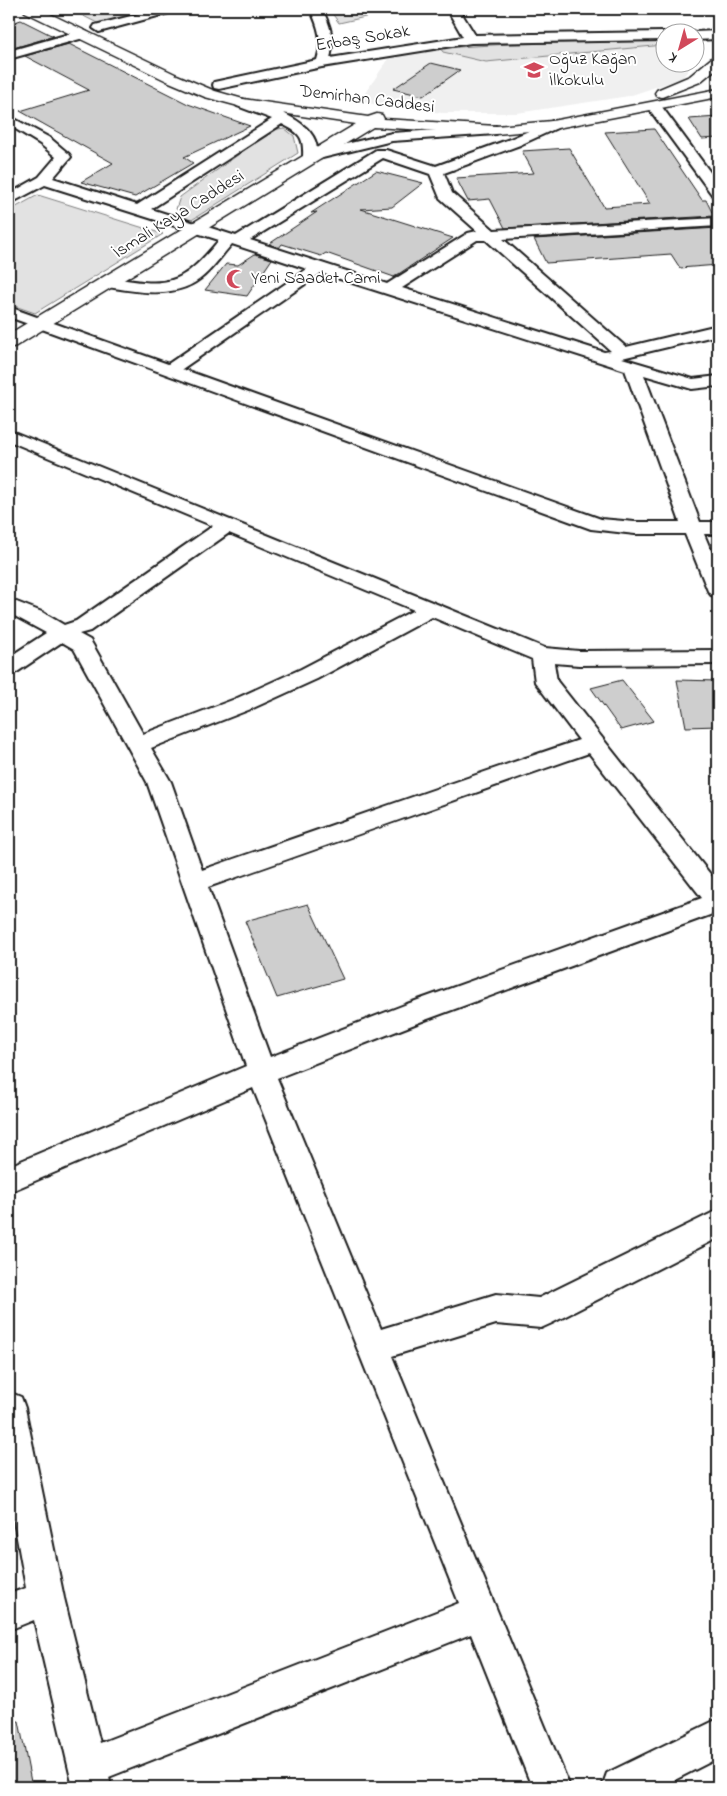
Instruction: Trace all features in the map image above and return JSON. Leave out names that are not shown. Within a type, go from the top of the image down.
[{"type":"main road","name":"Demirhan Caddesi","points":[[30,9],[172,78],[210,94],[242,103],[370,122],[431,128],[496,130],[552,125],[718,82]]},
{"type":"main road","name":"Demirhan Caddesi","points":[[77,16],[219,86],[260,95],[386,112],[468,119],[517,118],[657,99],[699,97],[718,93]]},
{"type":"main road","points":[[657,99],[695,79],[718,60]]},
{"type":"main road","points":[[699,97],[718,98]]},
{"type":"main road","name":"İsmali Kaya Caddesi","points":[[9,342],[386,112]]},
{"type":"street","points":[[99,28],[172,9]]},
{"type":"street","points":[[316,9],[325,26],[328,47],[322,63]]},
{"type":"street","points":[[454,9],[471,39]]},
{"type":"street","points":[[9,55],[83,34]]},
{"type":"street","points":[[704,36],[718,35]]},
{"type":"street","name":"Erbaş Sokak","points":[[219,86],[322,63],[471,39],[654,36]]},
{"type":"street","points":[[657,99],[718,192]]},
{"type":"street","points":[[242,103],[304,130],[310,141],[310,157],[392,136],[496,130]]},
{"type":"street","points":[[138,211],[281,119]]},
{"type":"street","points":[[9,120],[45,142],[64,158],[44,180],[9,200]]},
{"type":"street","points":[[108,282],[140,288],[166,286],[188,280],[234,239],[381,153],[436,171],[515,142],[552,125]]},
{"type":"street","points":[[436,171],[445,195],[628,360],[718,591]]},
{"type":"street","points":[[44,180],[603,358],[628,360],[692,384],[718,382]]},
{"type":"street","points":[[390,289],[473,236],[718,222]]},
{"type":"street","points":[[171,370],[320,267]]},
{"type":"street","points":[[9,312],[598,524],[635,528],[718,528]]},
{"type":"street","points":[[628,360],[718,330]]},
{"type":"street","points":[[9,435],[542,655],[579,658],[718,657]]},
{"type":"street","points":[[9,667],[61,632],[83,626],[228,525]]},
{"type":"street","points":[[9,605],[82,645],[159,782],[261,1072],[551,1787]]},
{"type":"street","points":[[138,745],[243,704],[309,674],[430,609]]},
{"type":"street","points":[[9,1180],[261,1072],[416,1012],[718,901],[546,682],[542,655]]},
{"type":"street","points":[[194,882],[383,818],[471,785],[594,743]]},
{"type":"street","points":[[372,1347],[496,1309],[541,1312],[718,1223]]},
{"type":"street","points":[[9,1408],[46,1598],[89,1777],[480,1612]]},
{"type":"street","points":[[9,1612],[46,1598]]},
{"type":"street","points":[[621,1787],[718,1738]]},
{"type":"shaded area","points":[[70,9],[147,9],[99,24]]},
{"type":"shaded area","points":[[329,9],[384,9],[383,13],[339,23]]},
{"type":"shaded area","name":"Oğuz Kağan İlkokulu","points":[[654,39],[654,72],[687,72],[682,78],[629,96],[517,113],[442,113],[359,102],[389,58],[441,47],[499,41]]},
{"type":"shaded area","points":[[654,41],[654,46],[486,62],[443,52],[440,48],[510,44]]},
{"type":"shaded area","points":[[284,128],[294,136],[298,153],[190,221],[176,209],[180,197],[272,130]]},
{"type":"shaded area","points":[[38,195],[163,234],[35,313],[9,304],[9,211]]},
{"type":"building","points":[[21,20],[54,36],[10,49],[9,24]]},
{"type":"building","points":[[69,44],[188,104],[250,126],[184,157],[193,163],[135,197],[81,182],[113,163],[20,111],[89,90],[25,56]]},
{"type":"building","points":[[431,63],[460,70],[423,96],[393,89]]},
{"type":"building","points":[[718,117],[718,138],[702,139],[689,119]]},
{"type":"building","points":[[654,129],[702,200],[706,200],[714,216],[505,228],[490,199],[468,201],[456,178],[534,173],[522,151],[569,148],[604,207],[650,204],[605,132]]},
{"type":"building","points":[[376,171],[423,183],[392,207],[361,209],[453,238],[394,277],[326,253],[321,256],[282,244],[279,248],[269,244],[317,212],[311,213]]},
{"type":"building","points":[[718,228],[718,265],[680,268],[671,254],[546,263],[534,239]]},
{"type":"building","name":"Yeni Saadet Cami","points":[[255,254],[272,259],[247,296],[205,290],[226,264],[238,265]]},
{"type":"building","points":[[622,680],[654,721],[621,730],[591,688]]},
{"type":"building","points":[[677,680],[718,681],[718,726],[686,727]]},
{"type":"building","points":[[308,904],[343,979],[277,998],[245,921]]},
{"type":"building","points":[[19,1721],[32,1787],[9,1787],[9,1722]]},
{"type":"place","name":"Oğuz Kağan İlkokulu","points":[[534,70]]},
{"type":"place","name":"Yeni Saadet Cami","points":[[236,279]]}]
